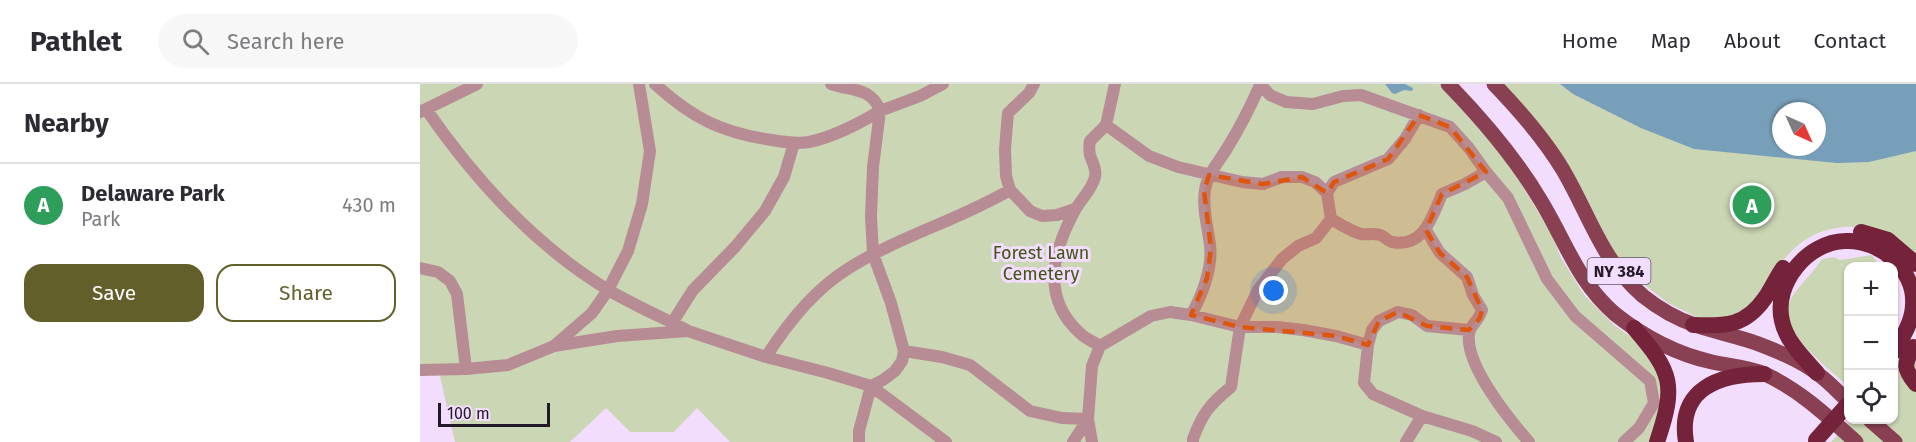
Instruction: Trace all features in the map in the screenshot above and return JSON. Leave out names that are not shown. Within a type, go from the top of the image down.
[{"type":"highway","points":[[1693,325],[1722,326],[1747,317],[1765,298],[1779,274],[1797,252],[1821,236],[1834,231],[1857,231],[1880,236],[1916,264]]},
{"type":"highway","points":[[1817,373],[1798,352],[1788,335],[1782,321],[1780,305],[1790,274],[1813,252],[1827,245],[1844,240],[1873,245],[1885,252],[1906,275],[1912,290],[1913,306],[1907,328],[1898,344]]},
{"type":"highway","points":[[1634,328],[1655,353],[1668,379],[1669,399],[1657,442]]},
{"type":"highway","points":[[1898,348],[1916,328]]},
{"type":"highway","points":[[1898,363],[1914,345]]},
{"type":"highway","points":[[1914,345],[1905,367],[1908,375],[1916,384]]},
{"type":"highway","points":[[1686,442],[1685,429],[1690,407],[1703,389],[1724,378],[1744,374],[1764,374]]},
{"type":"highway","points":[[1898,381],[1904,382],[1916,389]]},
{"type":"highway","points":[[1819,441],[1844,407]]},
{"type":"highway","points":[[1819,441],[1844,422]]},
{"type":"main road","name":"NY 384","points":[[1448,84],[1515,159],[1543,203],[1582,277],[1606,305],[1634,328],[1655,341],[1692,357],[1764,374],[1810,401],[1856,442]]},
{"type":"main road","name":"NY 384","points":[[1494,84],[1530,124],[1555,158],[1609,258],[1644,296],[1665,311],[1693,325],[1754,342],[1783,354],[1817,373],[1844,398]]},
{"type":"main road","points":[[1875,424],[1895,442]]},
{"type":"street","points":[[477,84],[423,111],[498,200],[556,252],[608,290],[688,331],[766,357],[871,386],[946,442]]},
{"type":"street","points":[[554,346],[592,313],[608,290],[628,251],[644,193],[650,151],[639,84]]},
{"type":"street","points":[[655,84],[687,111],[722,129],[758,138],[794,143],[808,142],[834,134],[880,111],[944,84]]},
{"type":"street","points":[[831,84],[857,87],[873,98],[880,111],[873,167],[871,216],[873,254],[891,303],[904,351],[902,361],[895,370],[871,386],[859,432],[859,442]]},
{"type":"street","points":[[1034,84],[1029,93],[1008,114],[1005,149],[1006,176],[1010,190],[1030,212],[1042,216],[1075,209]]},
{"type":"street","points":[[1100,346],[1082,335],[1065,317],[1056,295],[1053,267],[1059,242],[1075,209],[1088,192],[1096,175],[1089,152],[1090,141],[1106,125],[1115,84]]},
{"type":"street","points":[[1191,315],[1207,278],[1211,248],[1204,191],[1209,175],[1265,87],[1270,96],[1286,102],[1312,105],[1343,96],[1361,95],[1450,127],[1508,198],[1547,279],[1575,316],[1650,381],[1653,403],[1639,428],[1624,442]]},
{"type":"street","points":[[1327,193],[1334,182],[1388,159],[1405,139],[1419,115]]},
{"type":"street","points":[[1106,125],[1149,156],[1178,167],[1242,182],[1263,184],[1282,177],[1302,177],[1315,182],[1327,193],[1331,219],[1316,238],[1298,246],[1282,259],[1258,290],[1240,327],[1231,387],[1212,402],[1200,418],[1193,442]]},
{"type":"street","points":[[672,323],[693,290],[735,247],[765,211],[784,177],[794,143]]},
{"type":"street","points":[[1331,219],[1361,234],[1379,234],[1391,242],[1404,242],[1419,237],[1426,230],[1442,194],[1486,172]]},
{"type":"street","points":[[766,357],[782,331],[810,300],[844,271],[873,254],[984,206],[1010,190]]},
{"type":"street","points":[[1426,230],[1440,253],[1467,278],[1482,310],[1480,318],[1469,330],[1468,345],[1473,362],[1492,394],[1529,442]]},
{"type":"street","points":[[420,268],[438,272],[450,281],[457,294],[466,369]]},
{"type":"street","points":[[1092,442],[1088,419],[1092,366],[1100,346],[1150,316],[1170,312],[1240,327],[1303,330],[1368,345]]},
{"type":"street","points":[[1469,330],[1427,326],[1412,315],[1398,312],[1379,321],[1372,330],[1368,345],[1364,383],[1373,394],[1422,416],[1472,431],[1496,442]]},
{"type":"street","points":[[420,370],[466,369],[508,364],[554,346],[617,336],[688,331]]},
{"type":"street","points":[[904,351],[942,357],[970,365],[1030,411],[1062,418],[1088,419]]},
{"type":"street","points":[[1406,442],[1422,416]]},
{"type":"street","points":[[1073,442],[1088,419]]},
{"type":"highlighted area","points":[[1419,115],[1450,127],[1486,172],[1442,194],[1426,230],[1440,253],[1467,277],[1482,310],[1480,318],[1469,330],[1427,326],[1398,312],[1379,321],[1368,345],[1336,336],[1240,327],[1191,315],[1207,278],[1211,248],[1204,191],[1209,175],[1263,184],[1302,177],[1327,193],[1334,182],[1388,159]]},
{"type":"green space","name":"Forest Lawn Cemetery","points":[[420,84],[1439,84],[1508,162],[1552,235],[1561,258],[1585,296],[1614,325],[1635,340],[1658,368],[1663,401],[1650,442],[730,442],[697,408],[674,432],[630,432],[606,408],[570,442],[455,442],[439,372],[420,373]]},
{"type":"green space","points":[[1501,84],[1916,84],[1916,259],[1875,232],[1865,229],[1845,227],[1821,232],[1806,239],[1783,261],[1746,315],[1701,319],[1668,303],[1646,286],[1624,264]]},
{"type":"green space","points":[[1872,255],[1877,262],[1844,262],[1844,382],[1803,344],[1789,318],[1789,304],[1796,291],[1822,259],[1834,257],[1840,260]]},
{"type":"green space","points":[[1916,350],[1916,442],[1831,442],[1848,424],[1898,424],[1898,370]]},
{"type":"water","points":[[1385,84],[1405,84],[1413,88],[1412,91],[1404,90],[1395,94]]},
{"type":"water","points":[[1560,84],[1916,84],[1916,151],[1869,162],[1837,163],[1694,149],[1641,128],[1573,94]]},
{"type":"place","name":"Delaware Park","points":[[1752,205]]}]
